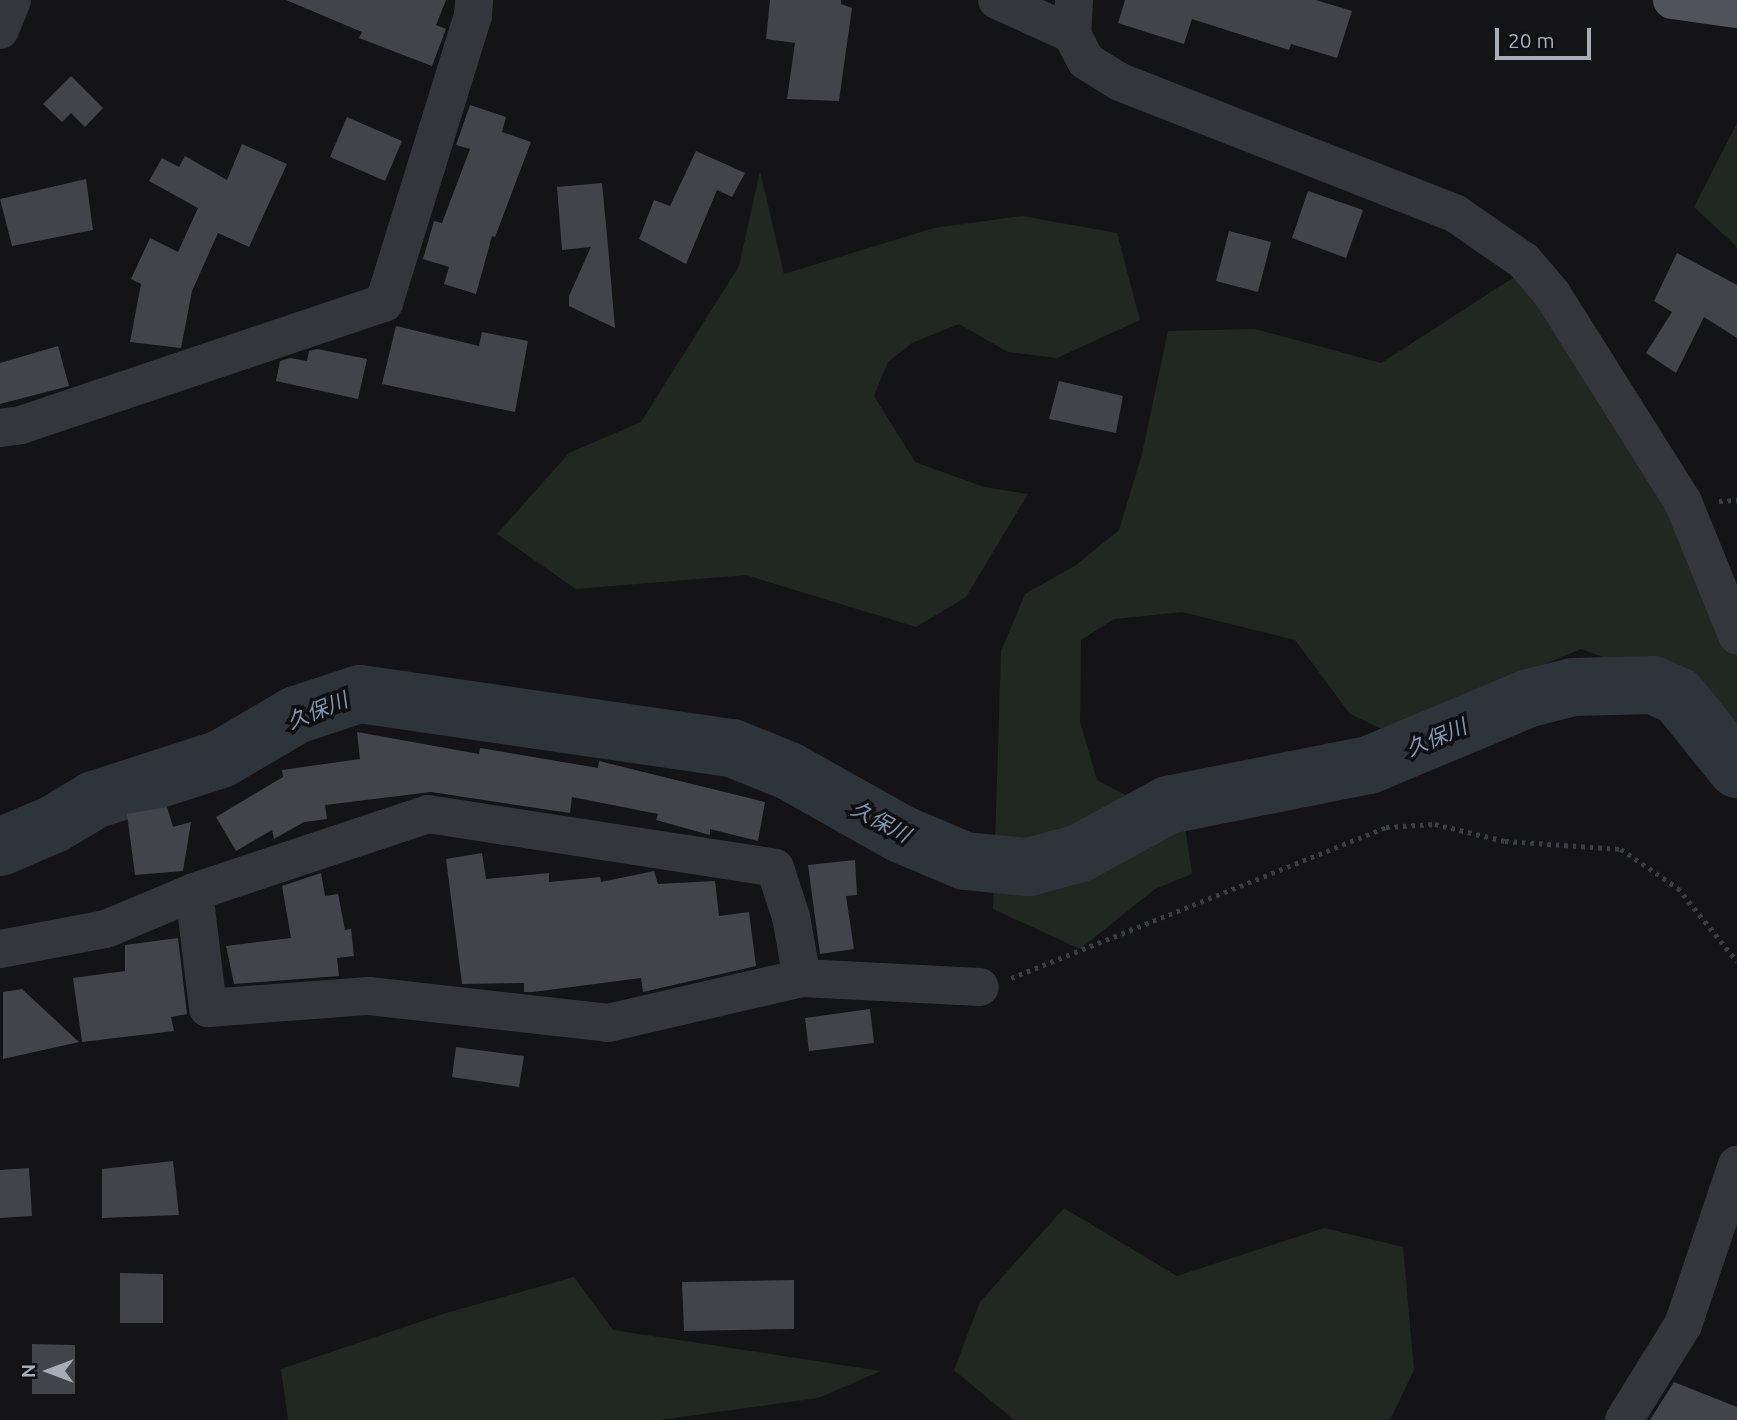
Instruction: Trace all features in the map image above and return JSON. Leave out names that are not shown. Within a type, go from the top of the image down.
[{"type":"main road","points":[[1672,0],[1737,9]]},
{"type":"street","points":[[0,428],[20,425],[384,303],[473,16],[474,0]]},
{"type":"street","points":[[997,0],[1073,17],[1086,61],[1120,82],[1456,214],[1524,261],[1552,294],[1683,502],[1737,635]]},
{"type":"street","points":[[0,949],[106,929],[194,892],[428,814],[775,868],[791,917],[802,978]]},
{"type":"street","points":[[194,892],[208,1008],[369,996],[608,1023],[802,978],[980,987]]},
{"type":"street","points":[[1624,1420],[1683,1325],[1737,1165]]},
{"type":"path","points":[[980,987],[1386,827],[1435,824],[1505,841],[1621,849],[1678,888],[1737,961]]},
{"type":"shaded area","points":[[1737,123],[1737,247],[1694,207]]},
{"type":"shaded area","points":[[760,171],[784,274],[934,228],[1022,216],[1117,233],[1140,320],[1057,358],[1008,352],[959,324],[912,343],[888,362],[874,396],[915,462],[984,487],[1028,494],[966,597],[916,627],[746,575],[576,589],[497,534],[569,453],[641,422],[739,266]]},
{"type":"shaded area","points":[[1530,267],[1737,625],[1737,782],[1662,679],[1581,649],[1384,730],[1350,714],[1295,640],[1182,612],[1114,619],[1081,640],[1080,722],[1097,780],[1185,827],[1192,874],[1155,889],[1080,949],[993,909],[1001,651],[1025,594],[1076,565],[1119,530],[1142,454],[1168,331],[1255,329],[1381,363]]},
{"type":"shaded area","points":[[1064,1208],[1177,1276],[1324,1228],[1403,1247],[1414,1370],[1390,1420],[1014,1420],[954,1370],[980,1302]]},
{"type":"shaded area","points":[[574,1277],[613,1330],[881,1371],[818,1398],[659,1420],[288,1420],[281,1369],[446,1313]]},
{"type":"building","points":[[286,0],[446,0],[436,25],[446,29],[432,66],[359,38],[362,32]]},
{"type":"building","points":[[770,0],[841,0],[841,4],[852,8],[839,101],[787,99],[795,43],[766,39]]},
{"type":"building","points":[[1125,0],[1316,0],[1352,11],[1337,58],[1291,44],[1289,50],[1192,19],[1184,44],[1118,23]]},
{"type":"building","points":[[71,76],[103,108],[85,127],[71,113],[62,122],[43,104]]},
{"type":"building","points":[[470,105],[506,117],[502,132],[531,142],[495,237],[492,236],[476,294],[444,284],[449,267],[423,259],[434,221],[442,223],[470,149],[456,145]]},
{"type":"building","points":[[347,117],[402,141],[385,181],[330,157]]},
{"type":"building","points":[[242,144],[287,164],[249,247],[218,233],[192,291],[181,348],[130,342],[141,284],[131,279],[150,238],[178,252],[198,208],[149,181],[162,158],[179,167],[185,156],[227,180]]},
{"type":"building","points":[[696,151],[745,173],[732,197],[717,190],[686,264],[639,239],[654,200],[670,206]]},
{"type":"building","points":[[86,179],[93,230],[12,246],[0,199]]},
{"type":"building","points":[[602,183],[615,328],[569,306],[569,296],[591,247],[562,250],[557,187]]},
{"type":"building","points":[[1308,191],[1363,210],[1346,258],[1292,238]]},
{"type":"building","points":[[1229,231],[1271,242],[1258,292],[1216,281]]},
{"type":"building","points":[[1677,253],[1737,285],[1737,338],[1704,317],[1676,373],[1646,353],[1672,312],[1654,301]]},
{"type":"building","points":[[396,326],[479,346],[482,332],[528,341],[515,412],[382,384]]},
{"type":"building","points":[[58,346],[69,386],[0,404],[0,363]]},
{"type":"building","points":[[317,349],[367,359],[358,399],[276,381],[280,361],[290,358],[307,361],[309,351]]},
{"type":"building","points":[[1059,381],[1123,396],[1116,433],[1049,419]]},
{"type":"building","points":[[357,732],[479,754],[480,748],[598,768],[599,761],[765,802],[758,841],[710,829],[710,835],[656,820],[658,814],[572,797],[570,813],[431,792],[325,805],[327,819],[304,822],[274,839],[272,830],[236,851],[216,817],[283,777],[282,770],[360,759]]},
{"type":"building","points":[[167,807],[173,827],[191,822],[183,871],[135,875],[127,814]]},
{"type":"building","points":[[482,853],[486,879],[549,873],[549,882],[600,877],[601,882],[654,871],[658,884],[715,881],[719,916],[749,912],[756,966],[643,992],[641,978],[533,992],[524,992],[524,983],[462,984],[446,859]]},
{"type":"building","points":[[855,860],[857,895],[846,896],[854,949],[820,954],[808,865]]},
{"type":"building","points":[[321,873],[325,896],[338,894],[345,930],[351,929],[354,956],[337,958],[339,976],[234,984],[226,946],[291,938],[282,886]]},
{"type":"building","points":[[178,938],[187,1014],[171,1017],[174,1031],[82,1042],[73,978],[125,971],[125,945]]},
{"type":"building","points":[[22,989],[79,1042],[3,1059],[3,992]]},
{"type":"building","points":[[870,1009],[874,1043],[809,1051],[805,1018]]},
{"type":"building","points":[[456,1047],[524,1056],[519,1087],[452,1077]]},
{"type":"building","points":[[173,1161],[179,1215],[102,1218],[102,1169]]},
{"type":"building","points":[[29,1168],[32,1216],[0,1218],[0,1170]]},
{"type":"building","points":[[120,1273],[163,1274],[163,1323],[120,1323]]},
{"type":"building","points":[[794,1280],[794,1329],[684,1331],[682,1282]]},
{"type":"building","points":[[32,1344],[75,1345],[75,1394],[32,1394]]},
{"type":"building","points":[[1674,1382],[1737,1407],[1737,1420],[1650,1420]]},
{"type":"waterway","name":"久保川","points":[[0,847],[54,824],[94,800],[221,759],[296,715],[360,694],[732,748],[789,771],[901,834],[965,861],[1029,867],[1080,853],[1168,805],[1369,765],[1529,698],[1573,687],[1653,685],[1678,696],[1737,769]]}]
